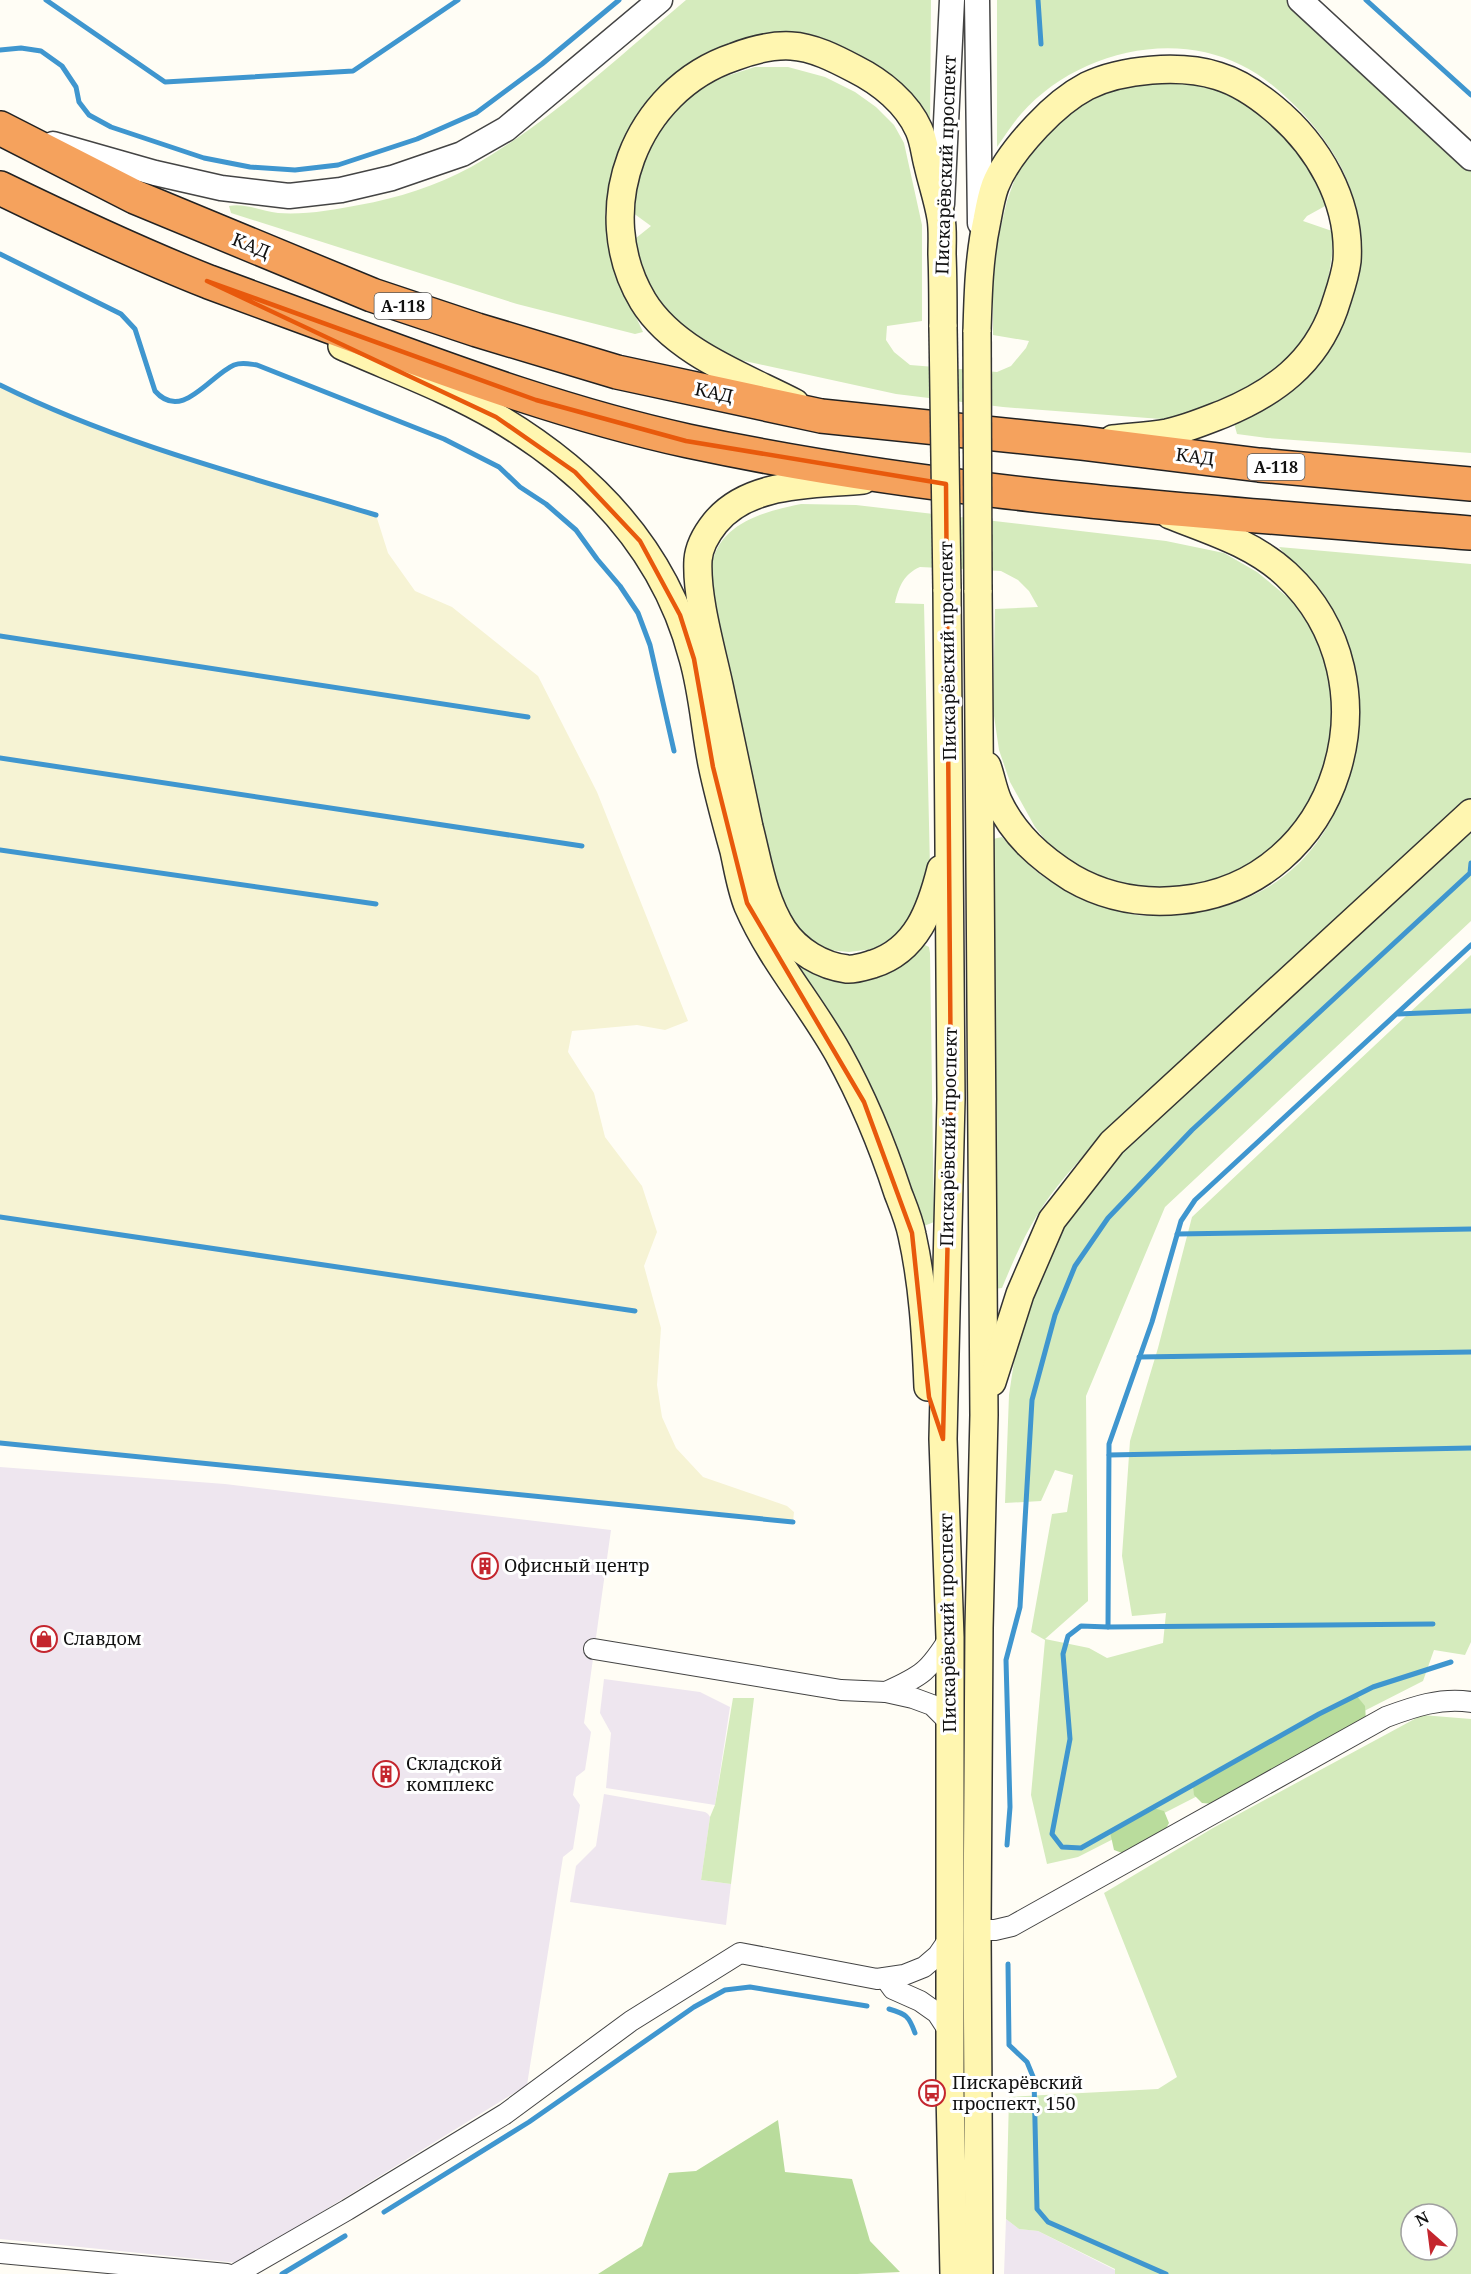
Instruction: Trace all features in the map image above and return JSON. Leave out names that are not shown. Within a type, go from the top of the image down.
[{"type":"highway","name":"КАД","points":[[4,130],[135,197],[372,295],[477,330],[618,372],[820,416],[1082,443],[1259,465],[1471,484]]},
{"type":"highway","name":"А-118","points":[[0,188],[59,217],[207,281],[459,375],[536,400],[686,441],[886,477],[1147,506],[1471,533]]},
{"type":"main road","points":[[820,416],[687,348],[660,323],[644,302],[624,252],[621,217],[622,189],[630,159],[651,118],[675,90],[712,64],[723,60],[756,49],[793,46],[831,56],[888,90],[908,112],[919,131],[942,220]]},
{"type":"main road","points":[[980,255],[995,187],[1021,143],[1052,110],[1087,86],[1111,77],[1169,70],[1217,75],[1258,96],[1287,120],[1312,148],[1329,175],[1343,213],[1347,248],[1343,283],[1329,321],[1311,352],[1290,375],[1271,391],[1251,402],[1202,422],[1168,432],[1082,443]]},
{"type":"main road","name":"Пискарёвский проспект","points":[[942,220],[951,1099],[943,1439],[950,1637],[949,1939],[954,2274]]},
{"type":"main road","name":"Пискарёвский проспект","points":[[980,255],[977,332],[984,1415],[979,1628],[977,1930],[980,2274]]},
{"type":"main road","points":[[207,281],[276,317],[455,396],[496,417],[537,443],[575,472],[610,506],[640,541],[680,615],[694,660],[713,767],[747,903],[768,946],[836,1050],[864,1102],[885,1152],[912,1233],[922,1299],[929,1397],[943,1439]]},
{"type":"main road","points":[[886,477],[781,488],[762,493],[727,510],[706,537],[698,558],[704,614],[764,892],[783,930],[794,943],[824,963],[849,969],[875,963],[898,951],[918,930],[932,904],[950,833]]},
{"type":"main road","points":[[979,707],[986,762],[998,801],[1023,841],[1046,861],[1090,888],[1138,901],[1163,902],[1203,898],[1239,886],[1261,874],[1293,848],[1311,824],[1334,778],[1340,759],[1346,721],[1341,664],[1332,638],[1319,612],[1287,574],[1254,549],[1147,506]]},
{"type":"main road","points":[[984,1415],[999,1357],[1020,1294],[1052,1220],[1112,1143],[1471,813]]},
{"type":"street","points":[[4,130],[155,173],[221,188],[289,195],[341,189],[392,178],[462,154],[506,129],[660,0]]},
{"type":"street","name":"Пискарёвский проспект","points":[[942,220],[952,0]]},
{"type":"street","name":"Пискарёвский проспект","points":[[977,0],[980,255]]},
{"type":"street","points":[[1300,0],[1471,158]]},
{"type":"street","points":[[886,1692],[916,1679],[934,1662],[950,1637]]},
{"type":"street","points":[[594,1649],[841,1690],[886,1692],[932,1705],[950,1723]]},
{"type":"street","points":[[977,1930],[1012,1926],[1386,1717],[1422,1704],[1460,1700],[1471,1702]]},
{"type":"street","points":[[236,2274],[505,2114],[631,2021],[740,1953],[877,1979],[904,1975],[924,1967],[938,1955],[949,1939]]},
{"type":"street","points":[[885,1978],[893,1989],[920,2001],[937,2013],[950,2033]]},
{"type":"street","points":[[0,2253],[226,2274]]},
{"type":"highlighted area","points":[[207,281],[536,400],[686,441],[946,484],[951,1099],[943,1439],[929,1397],[912,1233],[864,1102],[747,903],[713,767],[694,659],[680,615],[640,541],[575,472],[496,417]]},
{"type":"shaded area","points":[[0,385],[143,444],[376,515],[388,553],[415,591],[452,607],[538,676],[597,792],[688,1021],[665,1030],[637,1025],[572,1031],[568,1052],[594,1093],[605,1137],[642,1186],[657,1232],[644,1266],[661,1328],[657,1385],[662,1417],[676,1448],[703,1477],[787,1506],[794,1512],[793,1522],[0,1443]]},
{"type":"shaded area","points":[[0,1467],[225,1484],[611,1530],[584,1723],[591,1732],[585,1770],[576,1777],[573,1795],[580,1805],[573,1849],[563,1857],[527,2085],[239,2263],[0,2239]]},
{"type":"shaded area","points":[[604,1679],[700,1692],[730,1707],[715,1805],[606,1788],[611,1733],[600,1713]]},
{"type":"shaded area","points":[[604,1794],[708,1814],[710,1817],[701,1880],[731,1884],[726,1925],[570,1902],[576,1866],[596,1846]]},
{"type":"shaded area","points":[[1006,2219],[1019,2229],[1038,2231],[1115,2270],[1115,2274],[1004,2274]]},
{"type":"green space","points":[[686,0],[931,0],[930,130],[912,112],[788,39],[637,120],[614,163],[605,214],[609,249],[623,289],[643,332],[635,334],[517,304],[231,213],[229,206],[235,205],[278,213],[308,213],[339,209],[402,195],[458,174],[500,150],[555,110]]},
{"type":"green space","points":[[997,0],[1289,0],[1471,169],[1471,453],[1237,434],[1234,423],[1268,406],[1299,383],[1356,225],[1357,216],[1350,188],[1338,162],[1323,138],[1305,116],[1267,81],[1241,65],[1213,54],[1184,49],[1154,49],[1124,54],[1095,63],[1068,76],[1043,93],[1021,114],[997,147]]},
{"type":"green space","points":[[755,67],[788,67],[825,77],[855,92],[876,107],[894,125],[904,143],[922,225],[922,321],[887,326],[886,340],[894,352],[910,365],[997,372],[1011,366],[1026,348],[1029,341],[993,335],[993,260],[1007,201],[1019,167],[1040,135],[1091,94],[1145,80],[1190,82],[1231,92],[1276,123],[1308,160],[1327,205],[1307,216],[1303,221],[1332,231],[1332,255],[1327,287],[1315,323],[1299,350],[1277,375],[1194,417],[1161,419],[1003,407],[896,394],[740,360],[708,347],[659,308],[631,246],[636,238],[651,226],[629,210],[631,192],[656,130],[678,105],[714,80]]},
{"type":"green space","points":[[801,504],[856,505],[1166,541],[1224,553],[1257,572],[1296,604],[1311,626],[1324,652],[1337,728],[1321,793],[1274,846],[1240,870],[1210,883],[1170,889],[1130,885],[1095,875],[1054,851],[1035,827],[1010,782],[999,750],[993,709],[995,609],[1038,607],[1029,591],[1018,580],[1001,571],[920,567],[903,581],[895,603],[924,604],[930,868],[912,916],[892,938],[873,949],[849,952],[828,950],[811,942],[790,920],[773,884],[712,601],[711,576],[715,553],[733,530],[758,516]]},
{"type":"green space","points":[[1279,547],[1471,564],[1471,798],[1101,1136],[1051,1195],[1026,1234],[1002,1288],[993,1289],[993,839],[1002,837],[1036,871],[1063,888],[1099,905],[1142,916],[1182,914],[1214,909],[1243,900],[1269,886],[1293,869],[1313,848],[1329,823],[1342,795],[1353,752],[1357,699],[1351,661],[1338,629],[1311,587]]},
{"type":"green space","points":[[1471,833],[1471,921],[1165,1207],[1086,1396],[1088,1601],[1045,1639],[1089,1648],[1107,1658],[1163,1643],[1166,1613],[1132,1616],[1122,1556],[1130,1441],[1158,1348],[1192,1217],[1471,955],[1471,1642],[1465,1655],[1434,1650],[1423,1681],[1078,1857],[1047,1864],[1031,1795],[1045,1640],[1031,1632],[1052,1514],[1067,1512],[1073,1475],[1055,1470],[1041,1501],[1005,1503],[1009,1395],[1019,1328],[1055,1236],[1115,1155]]},
{"type":"green space","points":[[921,943],[929,947],[930,953],[934,1222],[924,1226],[792,964],[795,960],[811,969]]},
{"type":"green space","points":[[1356,1695],[1365,1706],[1366,1720],[1214,1804],[1202,1803],[1194,1795],[1193,1786]]},
{"type":"green space","points":[[733,1698],[754,1698],[731,1884],[701,1880],[710,1817],[715,1805]]},
{"type":"green space","points":[[1422,1715],[1471,1719],[1471,2274],[1115,2274],[1115,2269],[1038,2231],[1019,2229],[1006,2219],[1009,2097],[1158,2089],[1177,2077],[1104,1893],[1213,1828]]},
{"type":"green space","points":[[1153,1808],[1164,1811],[1169,1823],[1163,1834],[1125,1854],[1114,1850],[1110,1832]]},
{"type":"green space","points":[[778,2120],[785,2172],[852,2179],[870,2241],[900,2272],[598,2274],[642,2246],[669,2173],[696,2171]]},
{"type":"waterway","points":[[46,0],[165,82],[353,71],[458,0]]},
{"type":"waterway","points":[[0,50],[21,48],[41,51],[62,66],[76,87],[79,102],[89,115],[111,127],[204,158],[250,167],[295,170],[338,165],[417,139],[476,113],[542,64],[619,0]]},
{"type":"waterway","points":[[1038,0],[1041,44]]},
{"type":"waterway","points":[[1366,0],[1471,95]]},
{"type":"waterway","points":[[0,254],[121,314],[135,329],[155,391],[165,399],[175,402],[185,399],[234,365],[243,363],[257,365],[444,439],[499,467],[520,487],[546,504],[576,530],[638,613],[650,645],[674,751]]},
{"type":"waterway","points":[[0,385],[45,406],[138,442],[376,515]]},
{"type":"waterway","points":[[0,636],[528,717]]},
{"type":"waterway","points":[[0,758],[582,846]]},
{"type":"waterway","points":[[0,850],[376,904]]},
{"type":"waterway","points":[[1007,1845],[1010,1807],[1006,1660],[1020,1607],[1032,1400],[1055,1315],[1075,1266],[1108,1218],[1192,1130],[1470,873],[1471,863]]},
{"type":"waterway","points":[[1451,1662],[1373,1687],[1319,1714],[1081,1848],[1062,1847],[1052,1834],[1070,1739],[1063,1654],[1068,1636],[1081,1626],[1108,1627],[1109,1444],[1152,1322],[1181,1221],[1195,1200],[1471,945]]},
{"type":"waterway","points":[[1398,1014],[1471,1011]]},
{"type":"waterway","points":[[0,1217],[635,1311]]},
{"type":"waterway","points":[[1177,1234],[1471,1229]]},
{"type":"waterway","points":[[1139,1357],[1471,1352]]},
{"type":"waterway","points":[[0,1443],[793,1522]]},
{"type":"waterway","points":[[1109,1455],[1471,1448]]},
{"type":"waterway","points":[[1108,1627],[1433,1624]]},
{"type":"waterway","points":[[1008,1964],[1009,2045],[1027,2062],[1034,2079],[1037,2209],[1048,2222],[1166,2274]]},
{"type":"waterway","points":[[384,2212],[529,2122],[694,2007],[725,1990],[750,1987],[867,2006]]},
{"type":"waterway","points":[[889,2009],[906,2016],[915,2033]]},
{"type":"waterway","points":[[282,2274],[345,2236]]},
{"type":"place","name":"Офисный центр","points":[[485,1566]]},
{"type":"place","name":"Славдом","points":[[44,1639]]},
{"type":"place","name":"Складской комплекс","points":[[386,1774]]},
{"type":"place","name":"Пискарёвский проспект, 150","points":[[932,2093]]}]
